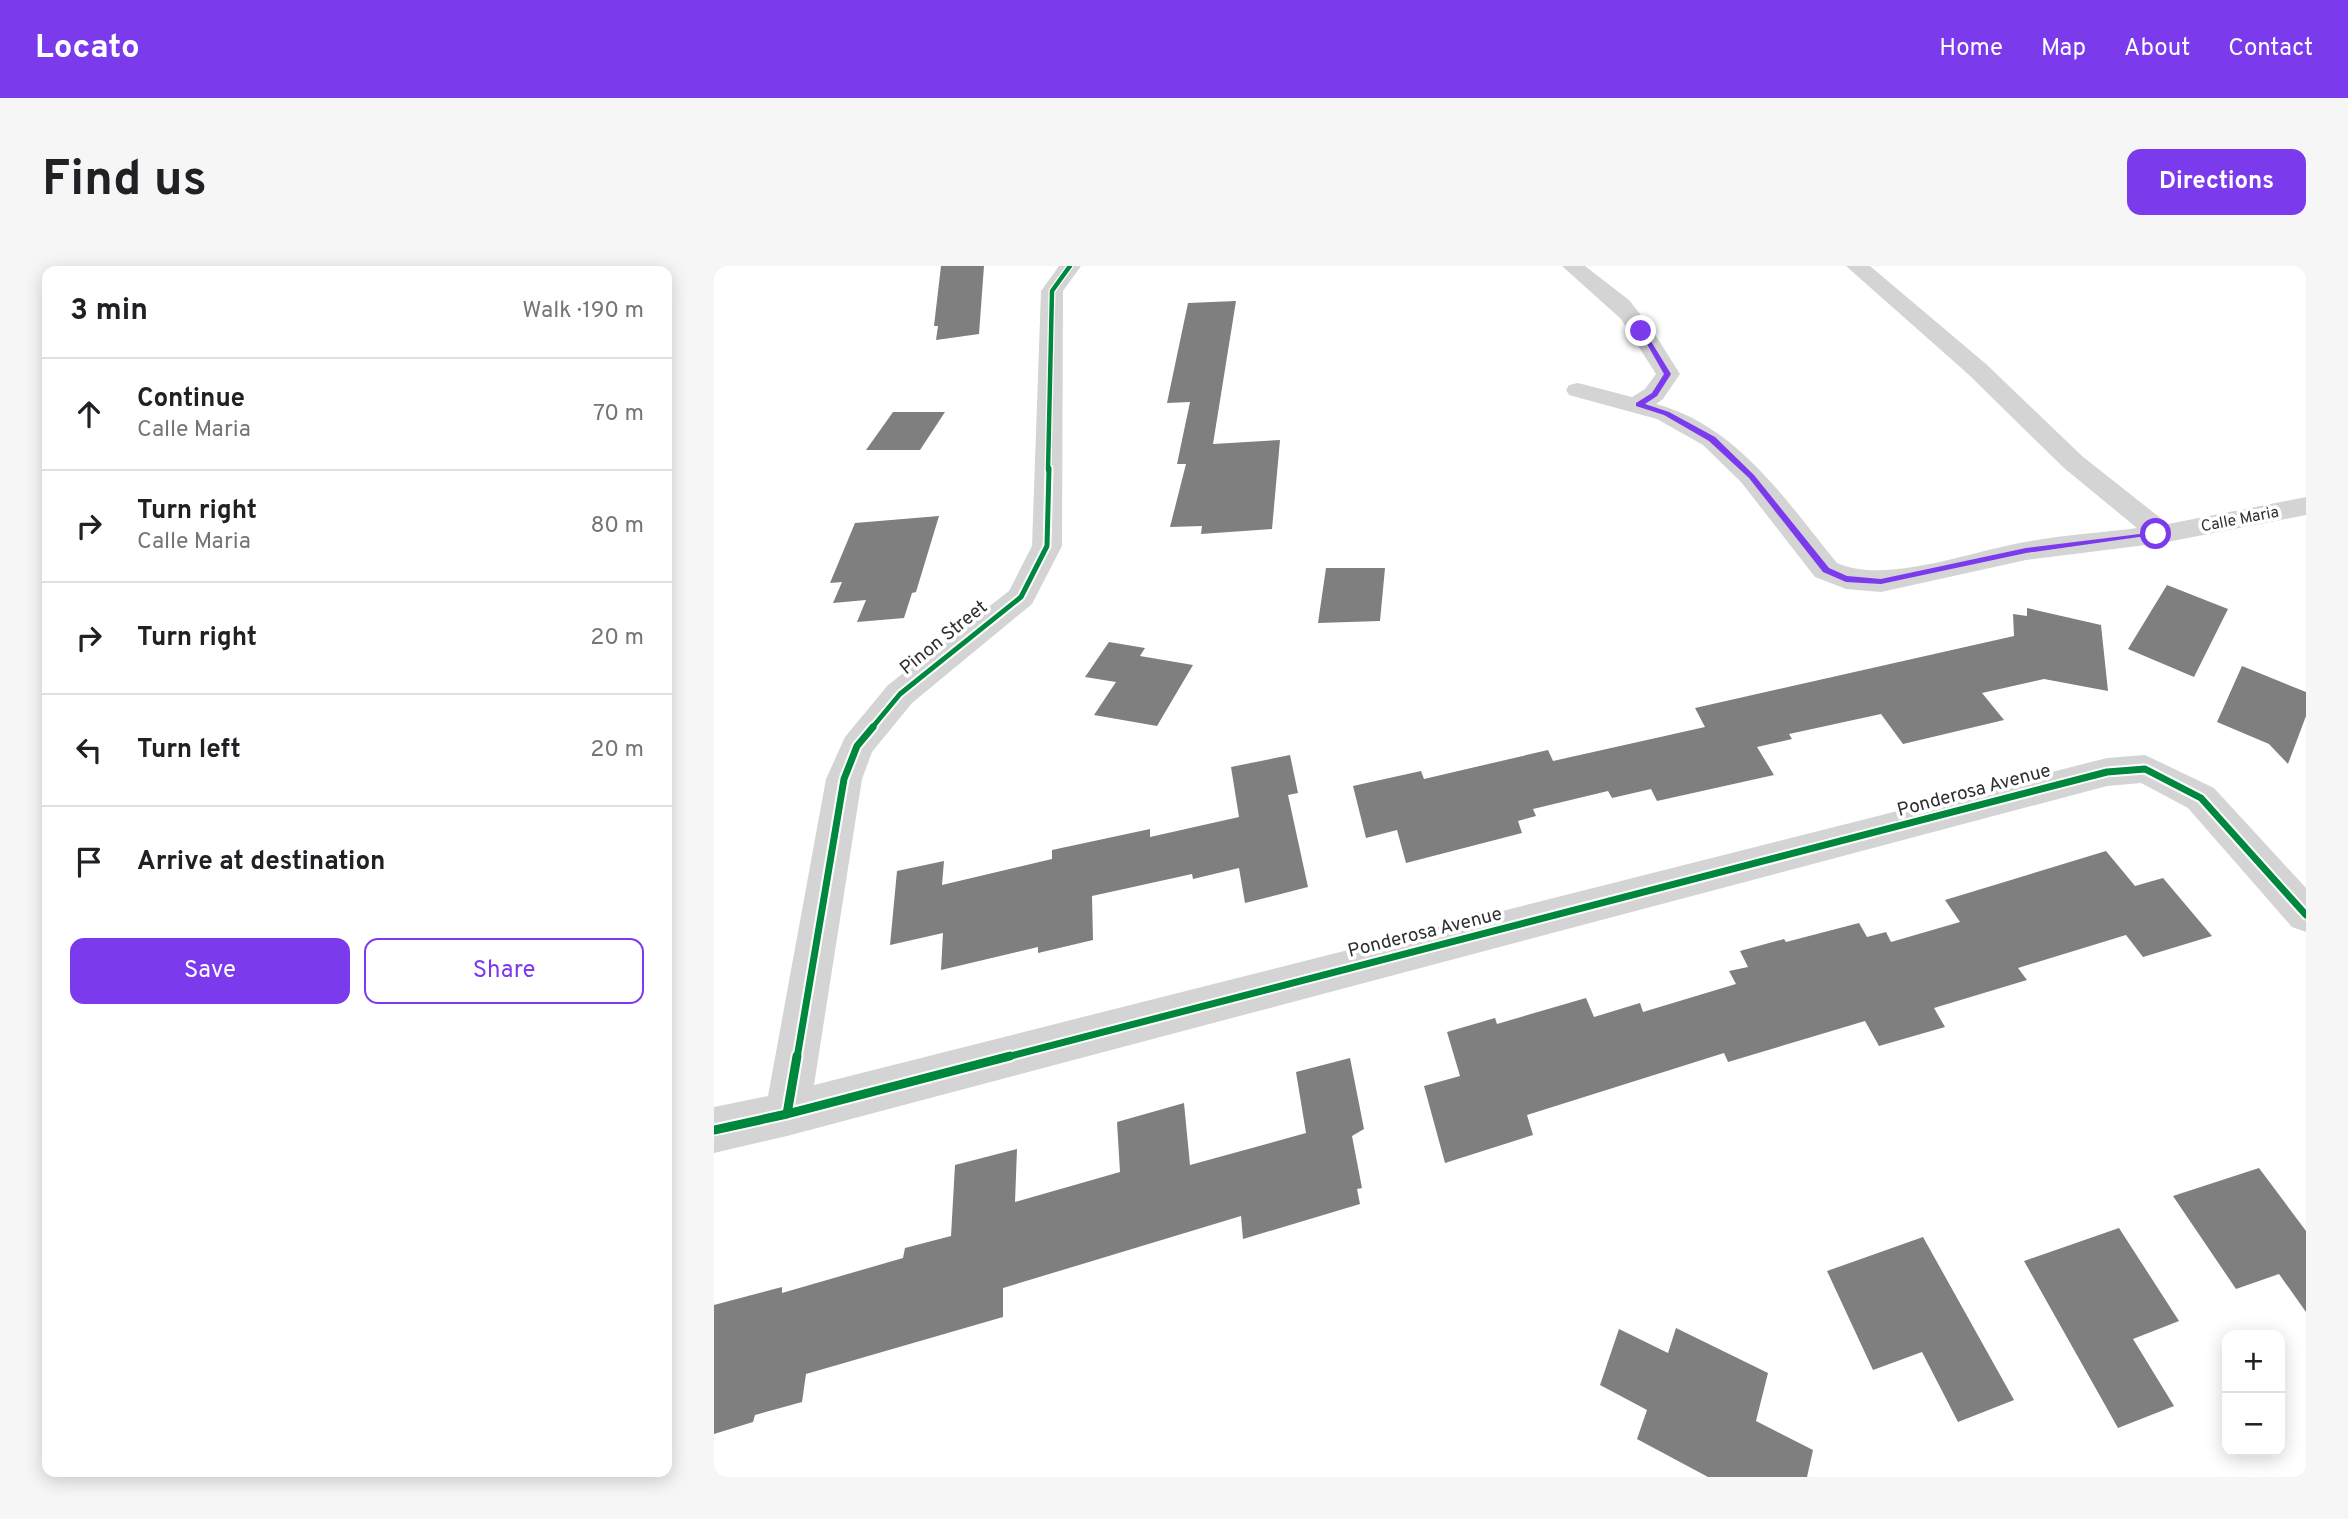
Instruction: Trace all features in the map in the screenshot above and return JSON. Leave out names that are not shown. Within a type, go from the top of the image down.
[{"type":"street","name":"Pinon Street","points":[[787,1114],[844,779],[858,746],[900,694],[1021,597],[1047,546],[1052,291],[1070,266]]},
{"type":"street","points":[[1573,266],[1592,284],[1613,298],[1641,331],[1668,374],[1654,394],[1639,404]]},
{"type":"street","points":[[1857,266],[1977,369],[2073,462],[2162,534]]},
{"type":"street","name":"Calle Maria","points":[[1578,390],[1639,404],[1666,414],[1712,439],[1751,477],[1826,570],[1846,579],[1881,582],[2026,551],[2162,534],[2306,506]]},
{"type":"street","name":"Ponderosa Avenue","points":[[714,1130],[787,1114],[2107,772],[2145,769],[2201,798],[2306,915]]},
{"type":"building","points":[[941,266],[984,266],[979,334],[936,340],[938,326],[934,326]]},
{"type":"building","points":[[1236,301],[1213,444],[1280,440],[1272,529],[1201,534],[1202,526],[1170,527],[1186,464],[1177,464],[1190,402],[1167,403],[1188,303]]},
{"type":"building","points":[[893,412],[945,412],[920,450],[866,450]]},
{"type":"building","points":[[939,516],[916,592],[912,593],[904,618],[857,622],[866,600],[833,603],[842,582],[830,583],[855,523]]},
{"type":"building","points":[[1326,568],[1385,568],[1380,621],[1318,623]]},
{"type":"building","points":[[2167,585],[2228,609],[2194,677],[2128,649]]},
{"type":"building","points":[[2027,608],[2101,625],[2108,691],[2044,679],[1982,693],[2004,720],[1903,744],[1881,714],[1789,734],[1792,739],[1757,747],[1774,775],[1657,801],[1651,789],[1612,798],[1608,791],[1533,809],[1536,816],[1518,821],[1522,833],[1406,863],[1397,830],[1366,838],[1353,786],[1421,771],[1424,779],[1548,750],[1553,761],[1705,727],[1695,708],[2014,636],[2013,614],[2027,616]]},
{"type":"building","points":[[1109,642],[1145,648],[1140,656],[1193,665],[1157,726],[1094,715],[1116,682],[1085,677]]},
{"type":"building","points":[[2242,666],[2306,692],[2306,716],[2288,764],[2269,744],[2217,722]]},
{"type":"building","points":[[1290,755],[1298,793],[1288,795],[1308,887],[1245,903],[1239,868],[1193,879],[1192,874],[1092,896],[1093,940],[1038,953],[1038,947],[941,970],[943,933],[890,945],[897,871],[944,861],[942,885],[1052,859],[1052,850],[1150,829],[1150,837],[1239,817],[1231,767]]},
{"type":"building","points":[[2106,851],[2135,886],[2163,878],[2212,936],[2143,957],[2126,935],[2018,968],[2027,980],[1934,1008],[1945,1027],[1879,1046],[1865,1021],[1728,1062],[1724,1053],[1527,1115],[1533,1135],[1445,1163],[1424,1086],[1460,1076],[1447,1032],[1495,1018],[1497,1024],[1586,998],[1594,1017],[1640,1003],[1643,1012],[1736,984],[1729,971],[1748,967],[1740,951],[1859,923],[1867,937],[1886,932],[1891,942],[1960,922],[1945,900]]},
{"type":"building","points":[[1350,1058],[1364,1129],[1352,1136],[1362,1188],[1357,1189],[1360,1204],[1243,1239],[1241,1216],[1003,1288],[1003,1317],[806,1374],[802,1402],[755,1415],[753,1422],[714,1434],[714,1305],[782,1287],[782,1293],[903,1258],[905,1248],[951,1236],[955,1165],[1017,1149],[1015,1202],[1120,1172],[1117,1122],[1184,1103],[1190,1165],[1306,1133],[1296,1072]]},
{"type":"building","points":[[2259,1168],[2306,1231],[2306,1312],[2279,1274],[2236,1289],[2173,1196]]},
{"type":"building","points":[[2119,1228],[2179,1321],[2133,1339],[2174,1406],[2118,1428],[2024,1261]]},
{"type":"building","points":[[1923,1237],[2014,1400],[1958,1422],[1922,1352],[1873,1370],[1827,1271]]},
{"type":"building","points":[[1676,1328],[1768,1373],[1756,1421],[1813,1450],[1807,1477],[1708,1477],[1637,1439],[1647,1410],[1600,1385],[1619,1329],[1668,1353]]},
{"type":"cycle path","points":[[787,1114],[844,779],[857,746],[900,694],[1021,597],[1047,546],[1052,291],[1070,266]]},
{"type":"cycle path","points":[[714,1130],[787,1114],[2107,772],[2145,769],[2201,798],[2306,915]]},
{"type":"route","points":[[1641,331],[1668,374],[1654,394],[1639,404],[1666,414],[1712,439],[1751,477],[1826,570],[1846,579],[1881,582],[2026,551],[2156,534]]}]
